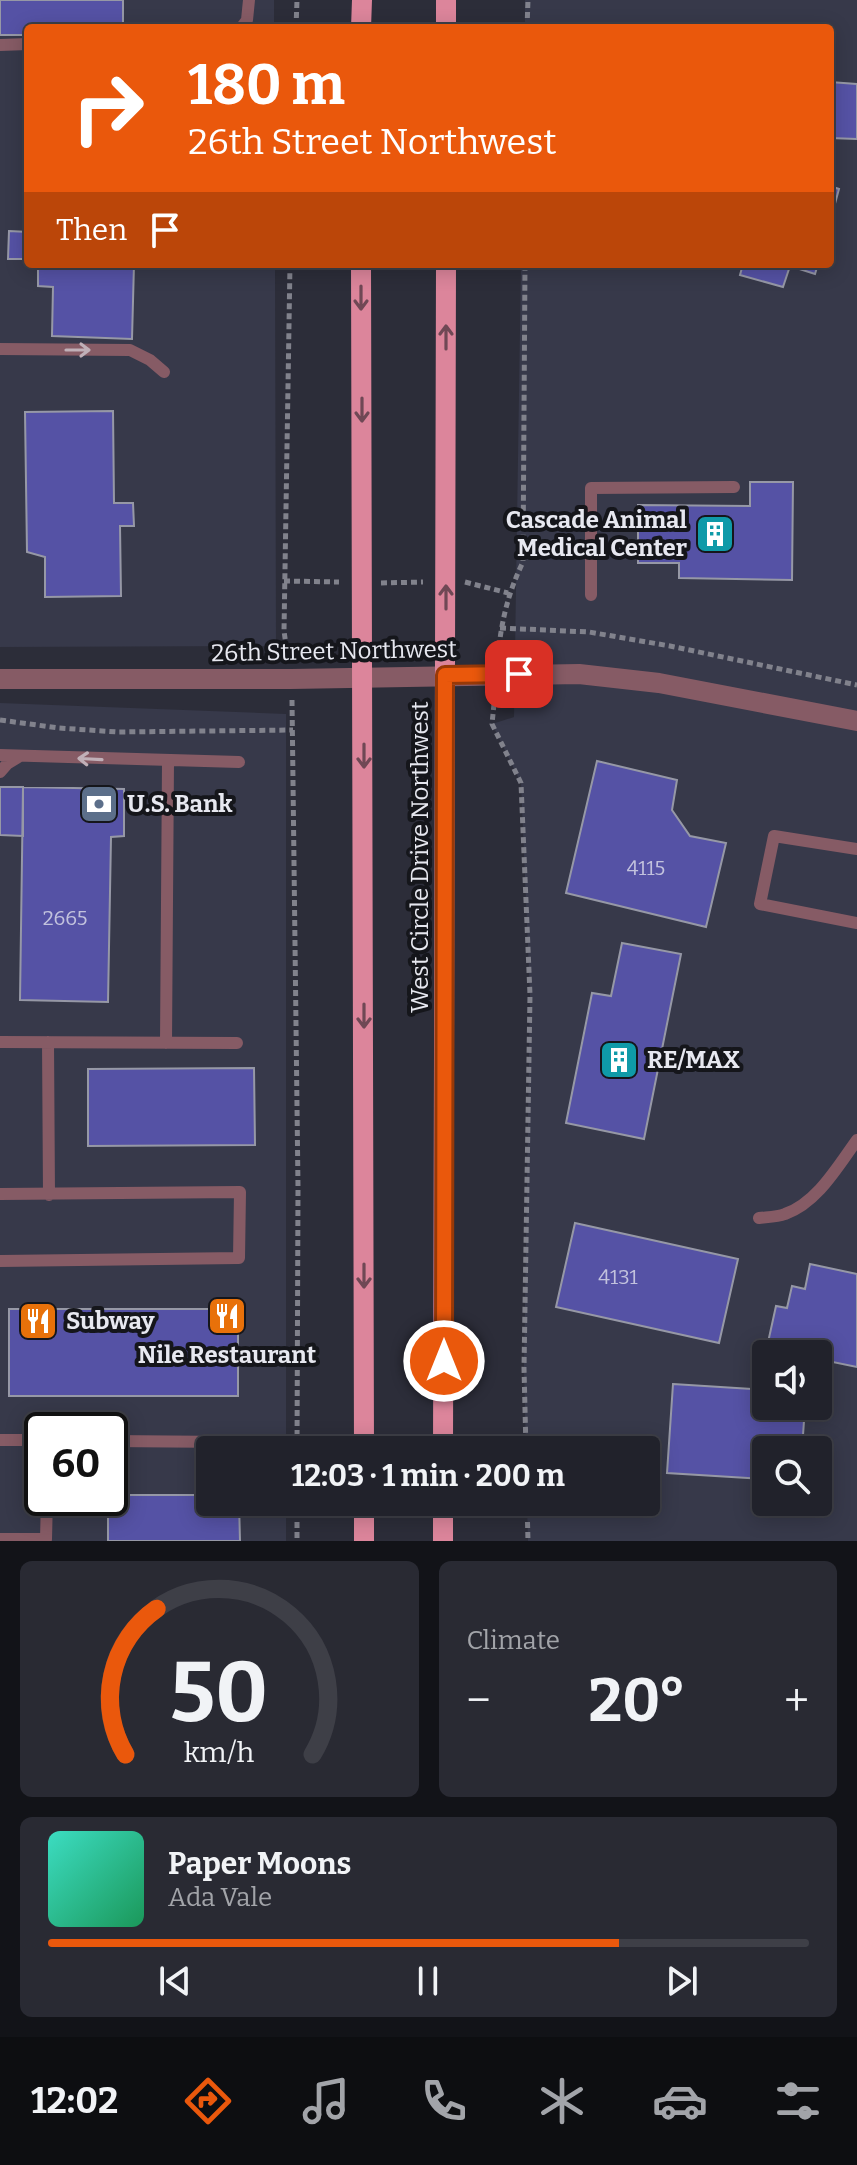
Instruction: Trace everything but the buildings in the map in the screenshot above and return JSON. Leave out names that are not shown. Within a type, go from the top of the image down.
[{"type":"main road","points":[[361,24],[362,0]]},
{"type":"main road","points":[[446,0],[446,24]]},
{"type":"main road","points":[[361,268],[364,1436]]},
{"type":"main road","name":"West Circle Drive Northwest","points":[[443,1436],[446,268]]},
{"type":"main road","points":[[364,1516],[364,1541]]},
{"type":"main road","points":[[443,1516],[443,1541]]},
{"type":"street","name":"26th Street Northwest","points":[[0,679],[291,679],[579,674],[621,677],[857,721]]},
{"type":"lane","points":[[244,24],[249,0]]},
{"type":"lane","points":[[0,45],[24,44]]},
{"type":"lane","points":[[0,349],[130,350],[150,360],[164,372]]},
{"type":"lane","points":[[591,595],[591,488],[734,487]]},
{"type":"lane","points":[[0,755],[239,762]]},
{"type":"lane","points":[[0,772],[20,756]]},
{"type":"lane","points":[[166,1043],[168,762]]},
{"type":"lane","points":[[857,849],[774,836],[760,904],[857,923]]},
{"type":"lane","points":[[0,1042],[237,1043]]},
{"type":"lane","points":[[48,1042],[49,1195]]},
{"type":"lane","points":[[759,1218],[783,1215],[801,1207],[827,1180],[857,1140]]},
{"type":"lane","points":[[0,1194],[240,1192],[239,1258],[0,1261]]},
{"type":"lane","points":[[0,1440],[24,1440]]},
{"type":"lane","points":[[128,1441],[196,1442]]},
{"type":"lane","points":[[0,1539],[46,1539],[47,1516]]},
{"type":"path","points":[[296,24],[297,0]]},
{"type":"path","points":[[527,24],[528,0]]},
{"type":"path","points":[[290,268],[284,631],[291,679]]},
{"type":"path","points":[[525,268],[523,562],[508,593],[500,628],[589,632],[857,685]]},
{"type":"path","points":[[284,581],[470,582],[508,593]]},
{"type":"path","points":[[0,720],[118,732],[293,730],[297,1436]]},
{"type":"path","points":[[492,724],[521,783],[530,995],[526,1436]]},
{"type":"path","points":[[297,1516],[297,1541]]},
{"type":"path","points":[[527,1516],[528,1541]]},
{"type":"shaded area","points":[[0,0],[274,0],[274,24],[24,24],[24,268],[275,268],[276,646],[0,647]]},
{"type":"shaded area","points":[[525,0],[857,0],[857,1541],[528,1541],[527,1516],[660,1516],[660,1436],[526,1436],[530,995],[521,783],[492,724],[514,717],[521,268],[834,268],[834,24],[525,24]]},
{"type":"shaded area","points":[[0,703],[286,714],[286,1436],[196,1436],[196,1516],[286,1516],[286,1541],[0,1541]]},
{"type":"place","name":"Cascade Animal Medical Center","points":[[715,534]]},
{"type":"place","name":"U.S. Bank","points":[[99,804]]},
{"type":"place","name":"RE/MAX","points":[[619,1060]]},
{"type":"place","name":"Nile Restaurant","points":[[227,1316]]},
{"type":"place","name":"Subway","points":[[38,1321]]},
{"type":"route","points":[[444,1361],[445,675],[519,674]]}]
